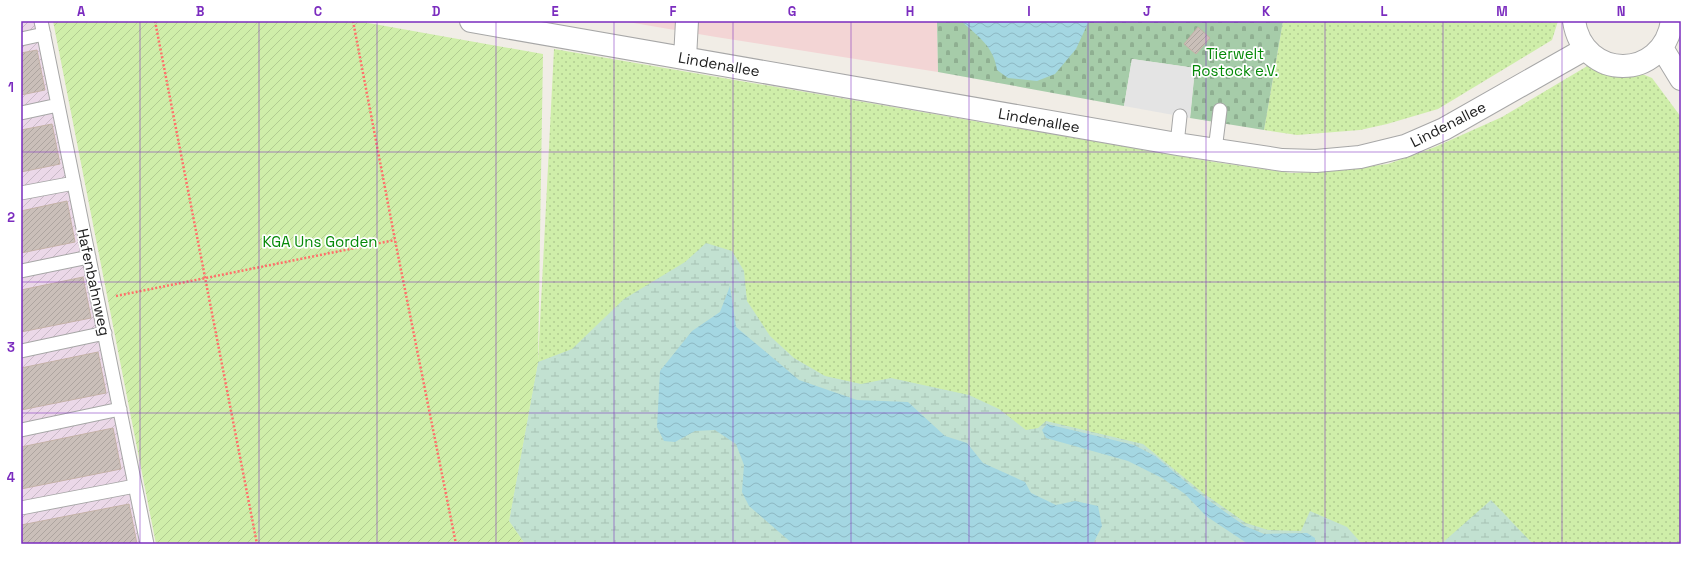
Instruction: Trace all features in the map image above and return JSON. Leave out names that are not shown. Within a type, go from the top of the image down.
[{"type":"street","name":"Lindenallee","points":[[471,21],[1177,144],[1282,160],[1316,161],[1360,156],[1405,146],[1444,129],[1585,49]]},
{"type":"street","points":[[684,58],[687,21]]},
{"type":"street","points":[[1574,21],[1577,36],[1585,49],[1594,57],[1605,63],[1617,66],[1630,66],[1642,63],[1653,57],[1662,48],[1670,33],[1672,21]]},
{"type":"street","points":[[1662,48],[1681,79]]},
{"type":"lane","name":"Hafenbahnweg","points":[[41,21],[148,544]]},
{"type":"lane","points":[[21,38],[44,34]]},
{"type":"lane","points":[[21,113],[58,105]]},
{"type":"lane","points":[[1215,150],[1220,110]]},
{"type":"lane","points":[[1177,144],[1180,116]]},
{"type":"lane","points":[[21,193],[74,183]]},
{"type":"lane","points":[[21,271],[89,257]]},
{"type":"lane","points":[[21,351],[105,333]]},
{"type":"lane","points":[[21,430],[120,409]]},
{"type":"lane","points":[[21,508],[135,486]]},
{"type":"path","points":[[155,21],[257,544]]},
{"type":"path","points":[[353,21],[456,544]]},
{"type":"path","points":[[98,300],[395,240]]},
{"type":"shaded area","points":[[21,21],[41,21],[147,544],[21,544]]},
{"type":"shaded area","points":[[622,21],[937,21],[938,72],[716,37]]},
{"type":"shaded area","points":[[1132,59],[1195,68],[1190,118],[1124,106]]},
{"type":"green space","name":"KGA Uns Gorden","points":[[53,21],[357,21],[543,54],[538,362],[509,521],[525,544],[156,544]]},
{"type":"green space","name":"Tierwelt Rostock e.V.","points":[[937,21],[1283,21],[1264,130],[1190,118],[1195,68],[1132,59],[1124,106],[938,72]]},
{"type":"green space","points":[[1283,21],[1558,21],[1552,40],[1438,109],[1387,124],[1360,130],[1297,135],[1264,130]]},
{"type":"green space","points":[[554,49],[1214,162],[1291,173],[1321,172],[1388,164],[1435,147],[1502,117],[1589,65],[1624,73],[1642,74],[1652,78],[1681,117],[1681,544],[525,544],[509,521],[538,362]]},
{"type":"green space","points":[[706,243],[732,251],[744,271],[747,301],[770,336],[794,358],[825,376],[861,384],[891,378],[969,395],[999,409],[1026,430],[1038,428],[1046,421],[1143,444],[1203,493],[1246,523],[1268,530],[1301,531],[1310,511],[1347,527],[1362,544],[525,544],[509,521],[538,362],[572,349],[624,299],[685,262]]},
{"type":"green space","points":[[1491,500],[1533,544],[1441,544]]},
{"type":"water","points":[[961,21],[1089,21],[1076,49],[1055,74],[1037,81],[1008,78],[997,70],[989,48]]},
{"type":"water","points":[[730,286],[736,327],[799,380],[857,400],[908,402],[945,436],[967,443],[983,463],[1025,482],[1031,493],[1056,505],[1075,501],[1098,506],[1102,526],[1093,544],[793,544],[749,506],[742,492],[744,465],[736,444],[715,430],[695,431],[675,442],[664,441],[657,427],[660,371],[692,331],[720,312]]},
{"type":"water","points":[[1047,424],[1134,445],[1155,456],[1204,497],[1245,526],[1264,534],[1307,533],[1315,538],[1315,544],[1248,544],[1206,516],[1185,494],[1162,478],[1128,461],[1046,438],[1042,430]]},
{"type":"building","points":[[1198,27],[1210,38],[1196,54],[1184,44]]},
{"type":"building","points":[[37,50],[45,90],[21,95],[21,53]]},
{"type":"building","points":[[52,124],[60,164],[21,172],[21,130]]},
{"type":"building","points":[[67,201],[75,242],[21,253],[21,211]]},
{"type":"building","points":[[83,277],[91,318],[21,332],[21,290]]},
{"type":"building","points":[[98,352],[106,393],[21,410],[21,368]]},
{"type":"building","points":[[113,428],[121,469],[21,489],[21,447]]},
{"type":"building","points":[[129,504],[137,544],[21,544],[21,525]]}]
